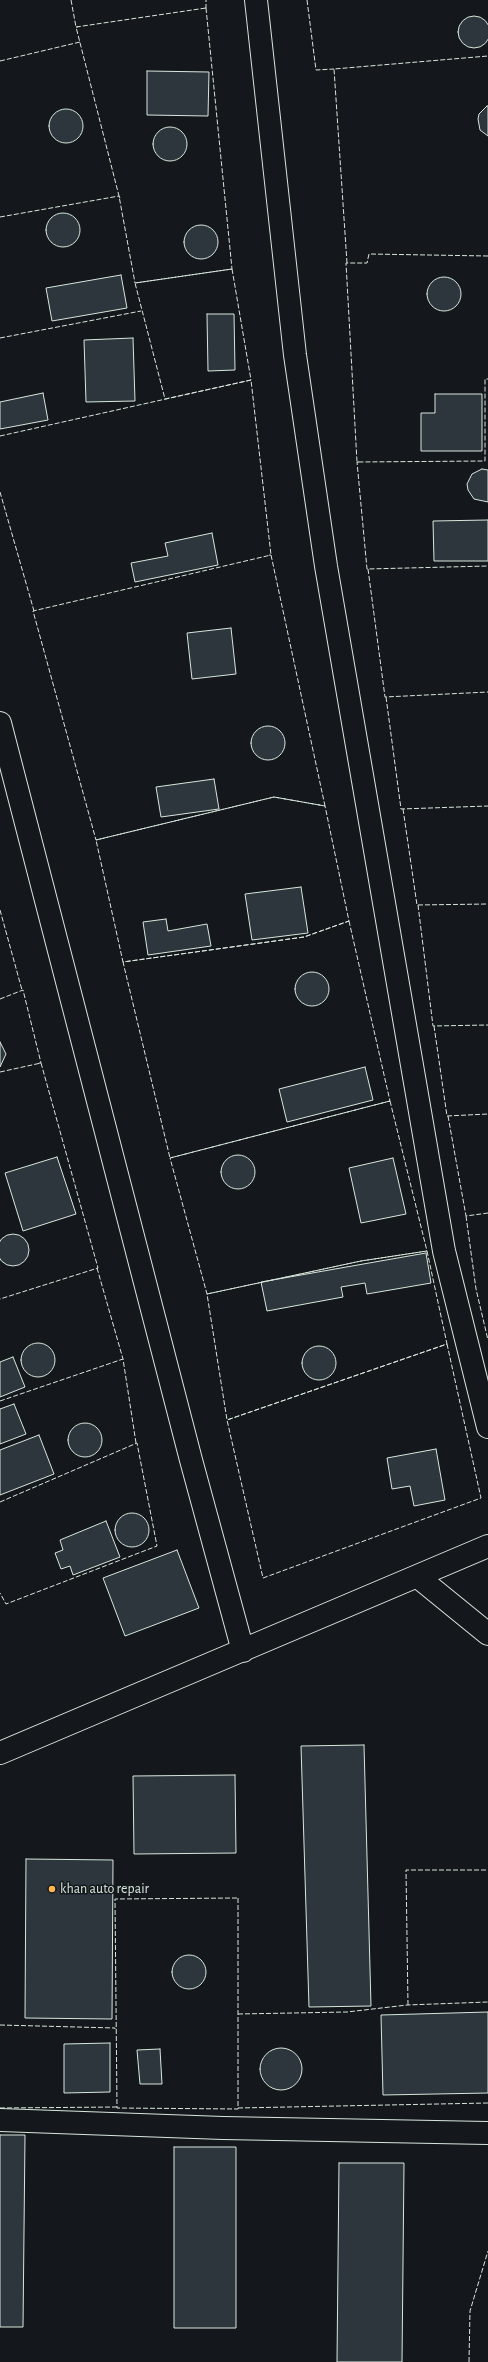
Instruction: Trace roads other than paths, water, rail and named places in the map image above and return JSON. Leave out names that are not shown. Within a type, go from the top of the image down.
[{"type":"street","points":[[256,0],[296,355],[326,566],[444,1251],[488,1427]]},
{"type":"street","points":[[0,724],[191,1460],[243,1651]]},
{"type":"street","points":[[0,1753],[418,1577],[488,1546]]},
{"type":"street","points":[[418,1577],[488,1634]]},
{"type":"street","points":[[0,2120],[223,2128],[488,2133]]},
{"type":"place","name":"khan auto repair","points":[[52,1889]]}]
